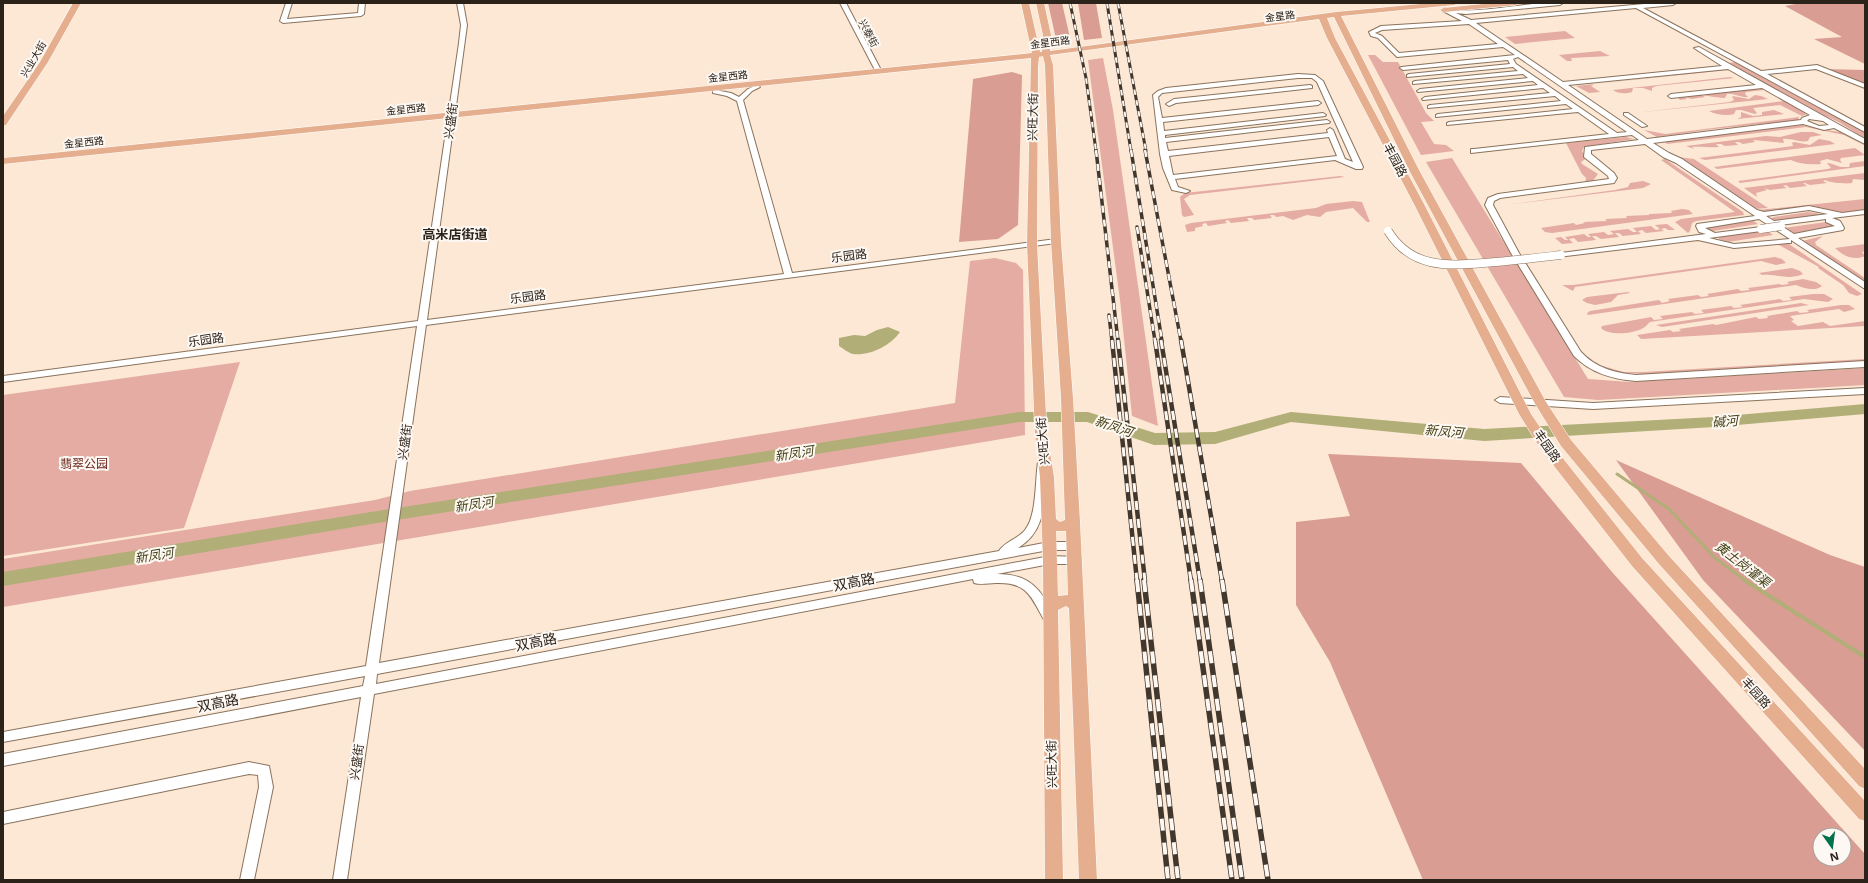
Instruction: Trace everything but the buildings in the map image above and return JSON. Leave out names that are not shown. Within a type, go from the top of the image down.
[{"type":"main road","name":"兴业大街","points":[[3,112],[36,64],[70,3]]},
{"type":"main road","name":"兴业大街","points":[[3,123],[44,62],[77,3]]},
{"type":"main road","name":"兴旺大街","points":[[1025,3],[1036,49],[1032,244],[1041,430],[1047,477],[1054,880]]},
{"type":"main road","name":"兴旺大街","points":[[1040,3],[1047,35],[1046,56],[1049,73],[1056,241],[1067,398],[1075,553],[1088,880]]},
{"type":"main road","points":[[1337,17],[1454,3]]},
{"type":"main road","name":"金星路","points":[[1046,56],[1100,53],[1234,36],[1322,18],[1445,10],[1516,3]]},
{"type":"main road","name":"丰园路","points":[[1337,17],[1414,170],[1540,402],[1566,443],[1664,560],[1865,781]]},
{"type":"main road","name":"金星西路","points":[[3,166],[452,117],[1046,56],[1070,51],[1284,21],[1322,18]]},
{"type":"main road","name":"丰园路","points":[[1322,18],[1519,401],[1544,445],[1637,562],[1865,813]]},
{"type":"main road","points":[[1070,51],[1082,47],[1284,21]]},
{"type":"main road","points":[[1047,35],[1055,44],[1082,47],[1104,47]]},
{"type":"main road","points":[[1330,36],[1347,38]]},
{"type":"main road","name":"金星西路","points":[[3,161],[715,92],[1035,57]]},
{"type":"main road","points":[[1591,503],[1604,514],[1611,516],[1617,515],[1621,510]]},
{"type":"main road","points":[[1048,520],[1053,526],[1059,528],[1073,522]]},
{"type":"main road","points":[[1637,562],[1634,550],[1638,548],[1646,549],[1664,560]]},
{"type":"main road","points":[[1050,615],[1064,600],[1070,601],[1077,607]]},
{"type":"street","points":[[288,3],[283,21],[361,14],[362,3]]},
{"type":"street","name":"兴盛街","points":[[340,880],[392,535],[452,117],[464,25],[460,3]]},
{"type":"street","name":"兴泰街","points":[[843,3],[879,72]]},
{"type":"street","points":[[1445,10],[1466,12],[1560,3]]},
{"type":"street","points":[[1632,3],[1865,130]]},
{"type":"street","points":[[1504,45],[1397,55],[1380,36],[1373,34],[1372,32],[1381,28],[1470,22],[1673,3]]},
{"type":"street","points":[[1445,10],[1470,22],[1646,141],[1666,155],[1672,162],[1757,219],[1865,286]]},
{"type":"street","points":[[1697,48],[1820,118]]},
{"type":"street","points":[[1403,68],[1520,56]]},
{"type":"street","points":[[1509,57],[1514,65],[1616,135]]},
{"type":"street","points":[[1409,76],[1514,65]]},
{"type":"street","points":[[1562,84],[1729,67]]},
{"type":"street","points":[[1760,73],[1817,67],[1865,86]]},
{"type":"street","points":[[1414,83],[1524,72]]},
{"type":"street","points":[[1171,177],[1336,158],[1359,167],[1320,81],[1313,76],[1298,76],[1166,90],[1156,95],[1164,154],[1171,177],[1175,188],[1186,191]]},
{"type":"street","points":[[1420,91],[1534,79]]},
{"type":"street","points":[[1425,99],[1545,86]]},
{"type":"street","points":[[1671,96],[1764,86]]},
{"type":"street","points":[[740,100],[750,90],[757,87]]},
{"type":"street","points":[[715,92],[729,94],[740,100],[789,276]]},
{"type":"street","points":[[1169,104],[1174,101],[1312,92]]},
{"type":"street","points":[[1312,92],[1327,122],[1342,160]]},
{"type":"street","points":[[1159,120],[1312,92]]},
{"type":"street","points":[[1430,107],[1556,94]]},
{"type":"street","points":[[1438,116],[1568,102]]},
{"type":"street","points":[[1449,124],[1579,110]]},
{"type":"street","points":[[1161,136],[1323,114]]},
{"type":"street","points":[[1626,114],[1644,126]]},
{"type":"street","points":[[1804,122],[1804,119],[1808,117],[1830,121],[1834,125],[1865,142]]},
{"type":"street","points":[[1161,136],[1327,122]]},
{"type":"street","points":[[1834,125],[1832,127],[1825,128],[1804,122],[1588,149],[1587,155],[1611,175],[1613,178],[1611,181],[1498,196],[1489,202],[1490,208],[1515,253],[1581,359],[1608,374],[1636,378],[1865,364]]},
{"type":"street","points":[[1474,151],[1634,133]]},
{"type":"street","points":[[1164,154],[1332,136]]},
{"type":"street","points":[[1388,231],[1392,241],[1409,254],[1431,263],[1460,266],[1713,234],[1757,219],[1764,214],[1809,208],[1845,216]]},
{"type":"street","points":[[1692,237],[1734,246],[1788,237],[1794,236],[1840,228],[1837,223],[1827,219],[1821,212],[1811,211],[1700,226],[1702,230],[1713,234],[1717,240],[1733,244],[1773,238],[1788,237],[1804,237],[1843,231],[1845,216]]},
{"type":"street","points":[[1692,237],[1696,224],[1747,216],[1779,225],[1865,214]]},
{"type":"street","points":[[1788,237],[1865,292]]},
{"type":"street","name":"乐园路","points":[[3,379],[1056,241]]},
{"type":"street","points":[[1500,400],[1593,406],[1865,391]]},
{"type":"street","points":[[992,556],[1019,543],[1034,528],[1038,515],[1039,478],[1044,456]]},
{"type":"street","name":"双高路","points":[[3,760],[918,585],[1049,553]]},
{"type":"street","name":"双高路","points":[[3,737],[371,668],[992,556],[1075,553]]},
{"type":"street","points":[[918,585],[970,582],[998,577],[1011,578],[1023,582],[1035,592],[1050,615]]},
{"type":"street","points":[[3,818],[249,768],[264,770],[266,787],[247,880]]},
{"type":"green space","points":[[1565,31],[1575,38],[1515,44],[1505,37]]},
{"type":"green space","points":[[1600,51],[1610,56],[1571,58],[1572,61],[1567,61],[1559,55]]},
{"type":"green space","points":[[1368,55],[1375,55],[1383,62],[1398,62],[1426,113],[1434,121],[1421,122],[1434,144],[1446,145],[1454,151],[1421,155]]},
{"type":"green space","points":[[1103,58],[1113,110],[1158,426],[1132,416],[1120,300],[1088,60]]},
{"type":"green space","points":[[1735,62],[1865,133],[1865,138],[1729,63]]},
{"type":"green space","points":[[1728,69],[1758,85],[1728,70],[1594,84],[1591,86],[1600,92],[1589,93],[1576,86]]},
{"type":"green space","points":[[1730,77],[1734,78],[1656,86],[1652,88],[1652,91],[1643,88],[1633,88],[1632,92],[1622,93],[1613,90]]},
{"type":"green space","points":[[1762,88],[1807,114],[1802,116],[1780,105],[1753,108],[1757,113],[1755,114],[1741,110],[1736,110],[1734,114],[1728,115],[1709,111],[1784,101],[1764,90],[1746,92],[1745,94],[1748,97],[1730,94],[1727,94],[1725,98],[1702,95],[1705,97],[1691,99],[1685,97],[1687,99],[1680,100],[1677,97]]},
{"type":"green space","points":[[1755,95],[1768,99],[1634,113],[1730,102],[1734,100],[1732,96],[1749,99]]},
{"type":"green space","points":[[1774,110],[1784,114],[1737,119],[1741,117],[1741,112],[1753,116],[1762,115],[1762,112]]},
{"type":"green space","points":[[1799,117],[1798,120],[1657,137],[1644,130],[1665,134]]},
{"type":"green space","points":[[1802,125],[1840,132],[1865,146],[1844,135],[1806,127],[1667,144],[1664,141]]},
{"type":"green space","points":[[1801,132],[1813,132],[1822,135],[1810,137],[1808,141],[1783,139],[1784,143],[1753,140],[1755,142],[1743,144],[1735,142],[1738,145],[1725,146],[1716,144],[1719,147],[1692,147],[1694,149],[1686,146],[1766,136],[1780,137]]},
{"type":"green space","points":[[1626,137],[1634,139],[1584,147],[1582,151],[1587,158],[1581,162],[1582,164],[1598,174],[1592,182],[1585,183],[1586,178],[1582,174],[1566,143]]},
{"type":"green space","points":[[1819,139],[1830,141],[1835,144],[1705,160],[1699,158],[1793,146],[1792,143],[1794,142],[1810,145]]},
{"type":"green space","points":[[1855,148],[1865,155],[1841,158],[1840,160],[1842,163],[1827,159],[1820,161],[1821,164],[1810,164],[1791,160],[1717,169],[1714,167]]},
{"type":"green space","points":[[1678,157],[1694,159],[1768,208],[1754,209]]},
{"type":"green space","points":[[1452,158],[1588,379],[1630,382],[1865,368],[1865,385],[1598,400],[1564,397],[1426,162]]},
{"type":"green space","points":[[1665,159],[1743,212],[1744,215],[1696,221],[1692,223],[1688,233],[1675,222],[1681,219],[1735,212],[1661,160]]},
{"type":"green space","points":[[1865,161],[1865,166],[1740,183],[1738,181],[1831,168],[1827,163],[1841,167],[1849,167],[1850,163]]},
{"type":"green space","points":[[1865,173],[1865,180],[1853,179],[1852,183],[1838,183],[1825,180],[1823,181],[1827,183],[1810,185],[1803,183],[1807,186],[1790,188],[1786,185],[1783,186],[1787,188],[1770,190],[1764,188],[1767,190],[1756,193],[1757,197],[1744,188]]},
{"type":"green space","points":[[1340,176],[1345,177],[1190,195],[1184,199],[1194,215],[1184,217],[1182,215],[1180,197],[1185,193]]},
{"type":"green space","points":[[1643,181],[1651,184],[1643,188],[1506,205],[1615,190],[1628,187],[1630,183]]},
{"type":"green space","points":[[1865,199],[1865,210],[1838,213],[1809,206],[1762,212],[1758,210]]},
{"type":"green space","points":[[1353,201],[1362,202],[1370,222],[1367,222],[1353,208],[1326,212],[1320,217],[1307,215],[1293,220],[1283,216],[1276,217],[1274,215],[1270,215],[1272,218],[1254,220],[1252,218],[1247,218],[1249,221],[1231,223],[1228,220],[1225,221],[1227,223],[1208,226],[1206,223],[1202,224],[1203,226],[1195,228],[1195,231],[1187,232],[1185,225],[1191,223],[1316,208],[1326,204]]},
{"type":"green space","points":[[1682,209],[1689,210],[1693,214],[1552,233],[1545,232],[1541,228],[1574,223],[1576,225],[1585,223],[1583,222],[1607,221],[1605,219],[1627,218],[1626,216],[1672,213],[1671,211]]},
{"type":"green space","points":[[1808,212],[1822,215],[1776,222],[1770,219],[1774,217]]},
{"type":"green space","points":[[1752,220],[1758,224],[1713,231],[1709,231],[1704,227]]},
{"type":"green space","points":[[1830,222],[1837,226],[1794,234],[1784,228]]},
{"type":"green space","points":[[1667,224],[1675,230],[1668,230],[1665,228],[1661,229],[1664,231],[1646,233],[1642,230],[1638,231],[1641,234],[1623,236],[1619,233],[1615,233],[1619,237],[1601,239],[1596,236],[1592,236],[1596,240],[1578,242],[1574,238],[1569,239],[1573,243],[1562,244],[1555,238],[1561,237],[1568,240],[1565,237],[1584,234],[1591,237],[1588,234],[1604,232],[1608,235],[1614,234],[1610,231],[1628,229],[1633,232],[1637,232],[1633,228],[1651,226],[1656,230],[1660,229],[1655,225]]},
{"type":"green space","points":[[1762,231],[1769,232],[1773,235],[1728,242],[1719,239],[1719,237]]},
{"type":"green space","points":[[1823,236],[1815,242],[1816,245],[1865,278],[1865,283],[1802,241]]},
{"type":"green space","points":[[1784,242],[1862,294],[1857,296],[1849,293],[1843,285],[1818,268],[1819,267],[1777,244]]},
{"type":"green space","points":[[1865,244],[1865,251],[1862,252],[1865,256],[1857,258],[1849,257],[1835,248]]},
{"type":"green space","points":[[1775,257],[1782,259],[1786,263],[1776,265],[1761,261],[1575,287],[1573,291],[1562,285],[1573,285]]},
{"type":"green space","points":[[995,258],[1016,263],[1023,270],[1025,435],[3,607],[3,559],[375,500],[410,491],[955,403],[970,261]]},
{"type":"green space","points":[[1792,268],[1803,274],[1787,277],[1762,275],[1759,273]]},
{"type":"green space","points":[[1803,279],[1816,282],[1822,286],[1812,289],[1796,285],[1588,315],[1587,313],[1590,311],[1659,300],[1662,303],[1670,301],[1668,299],[1698,295],[1701,297],[1709,296],[1707,294],[1738,289],[1741,291],[1750,290],[1748,288],[1789,284],[1787,282]]},
{"type":"green space","points":[[1630,293],[1618,295],[1611,302],[1595,305],[1582,300],[1587,297]]},
{"type":"green space","points":[[1824,294],[1833,299],[1828,302],[1804,299],[1650,322],[1639,330],[1628,333],[1609,332],[1604,331],[1601,328],[1602,326],[1651,317],[1654,320],[1663,319],[1660,316],[1692,312],[1695,314],[1704,313],[1701,310],[1731,306],[1734,308],[1743,307],[1740,305],[1780,299],[1783,301],[1792,300],[1789,297]]},
{"type":"green space","points":[[1801,303],[1809,305],[1662,327],[1656,325]]},
{"type":"green space","points":[[1849,305],[1855,309],[1844,312],[1839,309],[1790,316],[1794,320],[1791,321],[1798,326],[1823,322],[1830,326],[1865,321],[1865,326],[1641,339],[1637,335],[1670,330],[1673,332],[1681,331],[1679,329],[1713,324],[1716,325],[1756,317],[1759,319],[1768,318],[1767,316],[1797,311],[1800,313],[1809,312],[1807,310]]},
{"type":"green space","points":[[1865,359],[1865,361],[1644,374],[1614,372],[1602,368],[1603,366],[1623,372],[1643,372]]},
{"type":"green space","name":"翡翠公园","points":[[240,362],[184,528],[3,556],[3,395]]},
{"type":"shaded area","points":[[1048,3],[1062,3],[1071,42],[1056,39]]},
{"type":"shaded area","points":[[1078,3],[1096,3],[1102,38],[1084,40]]},
{"type":"shaded area","points":[[1801,3],[1865,3],[1865,64],[1814,39],[1842,37],[1785,6]]},
{"type":"shaded area","points":[[1824,69],[1865,70],[1865,84]]},
{"type":"shaded area","points":[[1012,72],[1022,75],[1018,225],[998,239],[959,242],[973,79]]},
{"type":"shaded area","points":[[888,327],[900,332],[891,342],[873,352],[853,354],[839,346],[839,338],[854,335],[865,336],[877,330]]},
{"type":"shaded area","points":[[1328,454],[1521,463],[1612,572],[1841,827],[1812,827],[1812,867],[1852,867],[1852,840],[1865,854],[1865,880],[1423,880],[1330,662],[1296,605],[1296,522],[1350,516]]},
{"type":"shaded area","points":[[1616,460],[1830,555],[1865,567],[1865,751],[1703,580]]},
{"type":"waterway","name":"新凤河","points":[[3,579],[371,518],[1020,417],[1088,417],[1154,439],[1215,438],[1291,417],[1484,435],[1714,422],[1865,409]]},
{"type":"waterway","name":"黄土岗灌渠","points":[[1617,474],[1669,509],[1715,558],[1746,581]]},
{"type":"waterway","name":"黄土岗灌渠","points":[[1744,580],[1865,657]]},
{"type":"railway","points":[[1070,3],[1086,78],[1096,151]]},
{"type":"railway","points":[[1107,3],[1131,151]]},
{"type":"railway","points":[[1118,3],[1146,151]]},
{"type":"railway","points":[[1096,150],[1118,341]]},
{"type":"railway","points":[[1131,150],[1162,341]]},
{"type":"railway","points":[[1145,150],[1181,341]]},
{"type":"railway","points":[[1137,227],[1155,341]]},
{"type":"railway","points":[[1109,315],[1112,341]]},
{"type":"railway","points":[[1112,340],[1137,581]]},
{"type":"railway","points":[[1118,340],[1145,581]]},
{"type":"railway","points":[[1155,340],[1191,581]]},
{"type":"railway","points":[[1161,340],[1200,581]]},
{"type":"railway","points":[[1181,340],[1222,581]]},
{"type":"railway","points":[[1137,580],[1168,880]]},
{"type":"railway","points":[[1144,580],[1178,880]]},
{"type":"railway","points":[[1191,580],[1232,880]]},
{"type":"railway","points":[[1200,580],[1242,880]]},
{"type":"railway","points":[[1222,580],[1268,880]]},
{"type":"district","name":"高米店街道","points":[[455,234]]},
{"type":"water label","name":"碱河","points":[[1725,421]]}]
